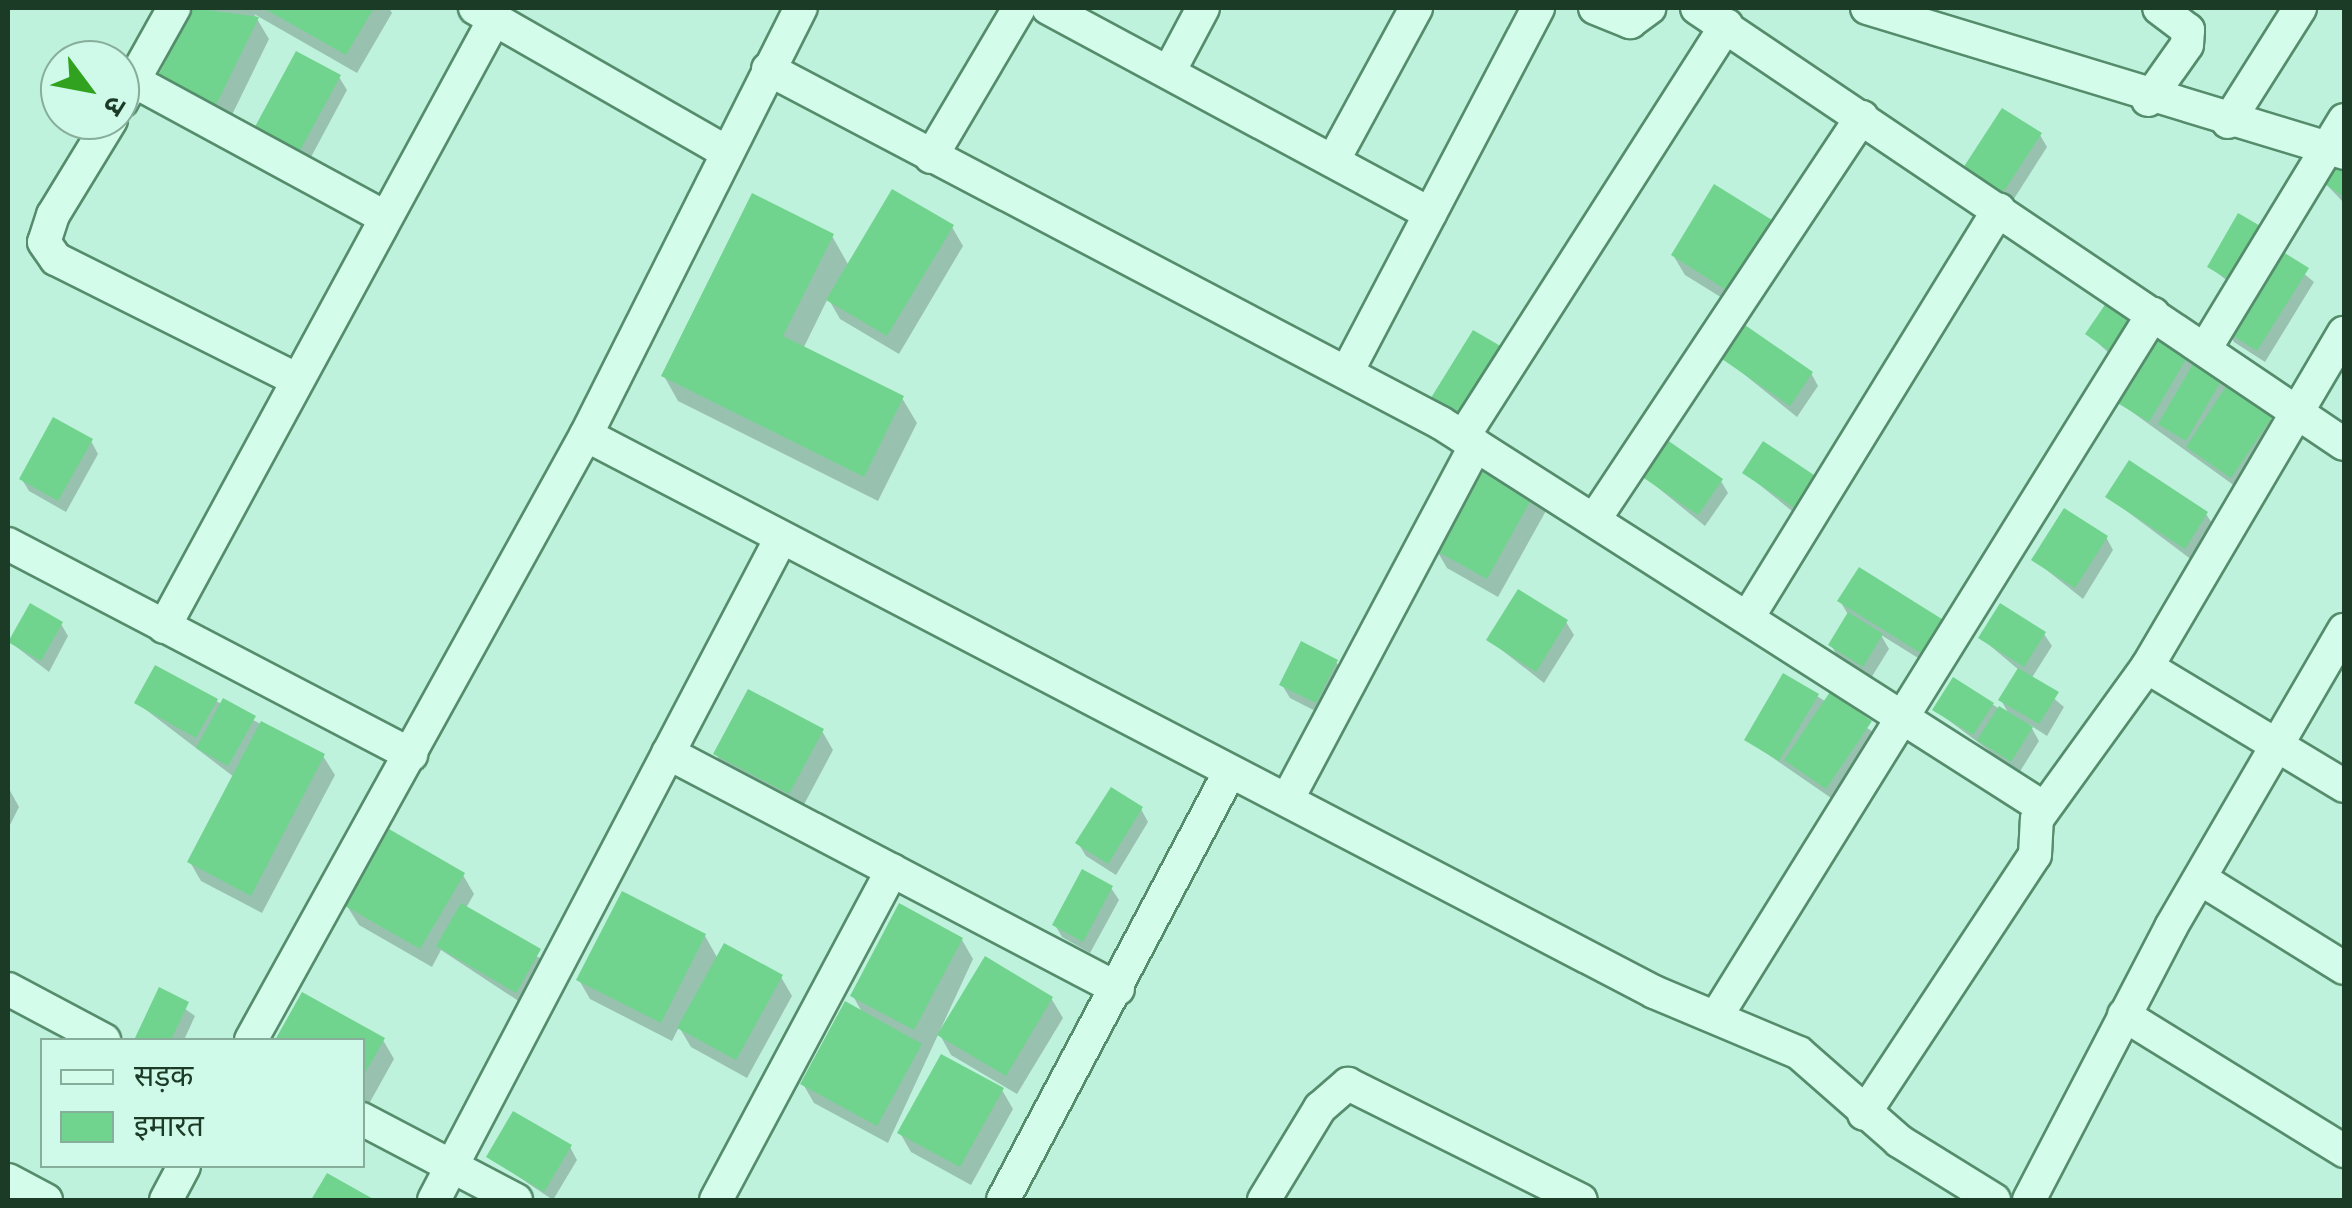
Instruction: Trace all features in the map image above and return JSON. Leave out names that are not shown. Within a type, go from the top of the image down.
[{"type":"street","points":[[140,69],[174,8]]},
{"type":"street","points":[[251,1038],[586,435],[723,150],[802,8]]},
{"type":"street","points":[[932,157],[1019,8]]},
{"type":"street","points":[[1048,8],[1170,70],[1430,214]]},
{"type":"street","points":[[1170,70],[1203,8]]},
{"type":"street","points":[[1333,160],[1416,8]]},
{"type":"street","points":[[1348,372],[1538,8]]},
{"type":"street","points":[[1595,8],[1630,22],[1649,8]]},
{"type":"street","points":[[1698,8],[2344,444]]},
{"type":"street","points":[[1867,8],[2148,100],[2336,150]]},
{"type":"street","points":[[2148,100],[2187,45],[2188,30],[2159,8]]},
{"type":"street","points":[[2228,122],[2300,8]]},
{"type":"street","points":[[164,628],[384,217],[485,13],[723,150]]},
{"type":"street","points":[[1288,800],[1470,441],[1726,25]]},
{"type":"street","points":[[768,69],[1348,372],[1470,441],[1750,614],[1907,722],[2044,808]]},
{"type":"street","points":[[140,99],[384,217]]},
{"type":"street","points":[[1594,520],[1862,117]]},
{"type":"street","points":[[2205,349],[2336,150],[2344,120]]},
{"type":"street","points":[[99,140],[54,215],[44,242],[56,260],[296,379]]},
{"type":"street","points":[[1750,614],[1999,210]]},
{"type":"street","points":[[1716,1017],[1907,722],[2153,314]]},
{"type":"street","points":[[1864,1114],[2036,855],[2044,808],[2147,667],[2294,410],[2344,333]]},
{"type":"street","points":[[586,435],[780,540],[1230,771],[1716,1017],[1799,1053],[1864,1114],[1957,1191],[1994,1200]]},
{"type":"street","points":[[434,1200],[780,540]]},
{"type":"street","points":[[8,544],[410,755]]},
{"type":"street","points":[[2029,1200],[2124,1015],[2275,742],[2344,630]]},
{"type":"street","points":[[2147,667],[2344,786]]},
{"type":"street","points":[[668,753],[1118,989]]},
{"type":"street","points":[[1003,1200],[1230,771]]},
{"type":"street","points":[[716,1200],[892,870]]},
{"type":"street","points":[[2202,878],[2344,968]]},
{"type":"street","points":[[8,989],[100,1038]]},
{"type":"street","points":[[2124,1015],[2344,1151]]},
{"type":"street","points":[[1264,1200],[1320,1108],[1348,1084],[1581,1200]]},
{"type":"street","points":[[365,1121],[516,1200]]},
{"type":"street","points":[[166,1200],[183,1168]]},
{"type":"street","points":[[8,1180],[46,1200]]},
{"type":"building","points":[[192,8],[259,17],[216,105],[158,76]]},
{"type":"building","points":[[263,8],[374,8],[346,55]]},
{"type":"building","points":[[296,51],[341,75],[296,158],[251,134]]},
{"type":"building","points":[[2002,108],[2042,133],[2002,194],[1963,168]]},
{"type":"building","points":[[2331,156],[2344,161],[2344,197],[2319,180]]},
{"type":"building","points":[[1714,184],[1780,225],[1736,296],[1671,255]]},
{"type":"building","points":[[892,189],[954,225],[887,336],[826,300]]},
{"type":"building","points":[[752,193],[834,234],[783,336],[904,396],[864,477],[661,376]]},
{"type":"building","points":[[2238,213],[2269,231],[2238,285],[2207,267]]},
{"type":"building","points":[[2275,247],[2309,268],[2257,351],[2224,330]]},
{"type":"building","points":[[2113,293],[2143,314],[2115,355],[2085,334]]},
{"type":"building","points":[[1745,325],[1813,372],[1790,406],[1722,359]]},
{"type":"building","points":[[1473,330],[1509,351],[1465,424],[1429,401]]},
{"type":"building","points":[[2152,331],[2189,354],[2149,422],[2111,399]]},
{"type":"building","points":[[2193,364],[2221,381],[2186,441],[2158,424]]},
{"type":"building","points":[[2229,382],[2275,413],[2231,478],[2186,447]]},
{"type":"building","points":[[53,417],[93,439],[58,501],[19,479]]},
{"type":"building","points":[[1663,437],[1723,479],[1698,515],[1638,474]]},
{"type":"building","points":[[1763,441],[1817,477],[1796,509],[1742,473]]},
{"type":"building","points":[[1483,457],[1538,487],[1487,579],[1433,549]]},
{"type":"building","points":[[2129,460],[2208,512],[2185,549],[2105,497]]},
{"type":"building","points":[[2064,508],[2108,536],[2075,588],[2031,560]]},
{"type":"building","points":[[1859,567],[1945,621],[1924,655],[1837,601]]},
{"type":"building","points":[[1518,589],[1568,620],[1536,672],[1486,640]]},
{"type":"building","points":[[30,603],[63,622],[41,661],[8,642]]},
{"type":"building","points":[[2000,603],[2046,632],[2024,667],[1978,638]]},
{"type":"building","points":[[1848,612],[1883,634],[1863,667],[1828,645]]},
{"type":"building","points":[[1301,641],[1338,660],[1316,703],[1279,685]]},
{"type":"building","points":[[155,665],[218,699],[196,738],[134,703]]},
{"type":"building","points":[[2018,668],[2059,692],[2039,724],[1998,700]]},
{"type":"building","points":[[1783,673],[1819,694],[1779,761],[1744,740]]},
{"type":"building","points":[[1953,677],[1994,703],[1973,735],[1932,710]]},
{"type":"building","points":[[748,689],[824,729],[789,794],[713,754]]},
{"type":"building","points":[[1830,692],[1872,721],[1826,789],[1784,760]]},
{"type":"building","points":[[223,698],[256,716],[228,766],[196,748]]},
{"type":"building","points":[[1999,706],[2033,727],[2011,762],[1977,740]]},
{"type":"building","points":[[261,721],[325,754],[251,896],[187,862]]},
{"type":"building","points":[[1111,787],[1143,807],[1108,864],[1075,843]]},
{"type":"building","points":[[389,829],[465,873],[420,949],[345,906]]},
{"type":"building","points":[[1082,869],[1113,886],[1083,942],[1052,925]]},
{"type":"building","points":[[622,891],[706,934],[661,1023],[576,980]]},
{"type":"building","points":[[461,903],[541,949],[516,993],[436,946]]},
{"type":"building","points":[[899,903],[963,938],[914,1030],[850,996]]},
{"type":"building","points":[[724,943],[783,975],[736,1060],[677,1028]]},
{"type":"building","points":[[985,956],[1053,997],[1006,1076],[937,1035]]},
{"type":"building","points":[[159,987],[189,1002],[172,1038],[135,1038]]},
{"type":"building","points":[[302,992],[385,1038],[365,1073],[365,1038],[276,1038]]},
{"type":"building","points":[[845,1001],[922,1044],[877,1126],[800,1084]]},
{"type":"building","points":[[941,1054],[1004,1088],[960,1167],[897,1133]]},
{"type":"building","points":[[513,1111],[572,1145],[544,1192],[486,1157]]},
{"type":"building","points":[[327,1173],[375,1200],[311,1200]]}]
